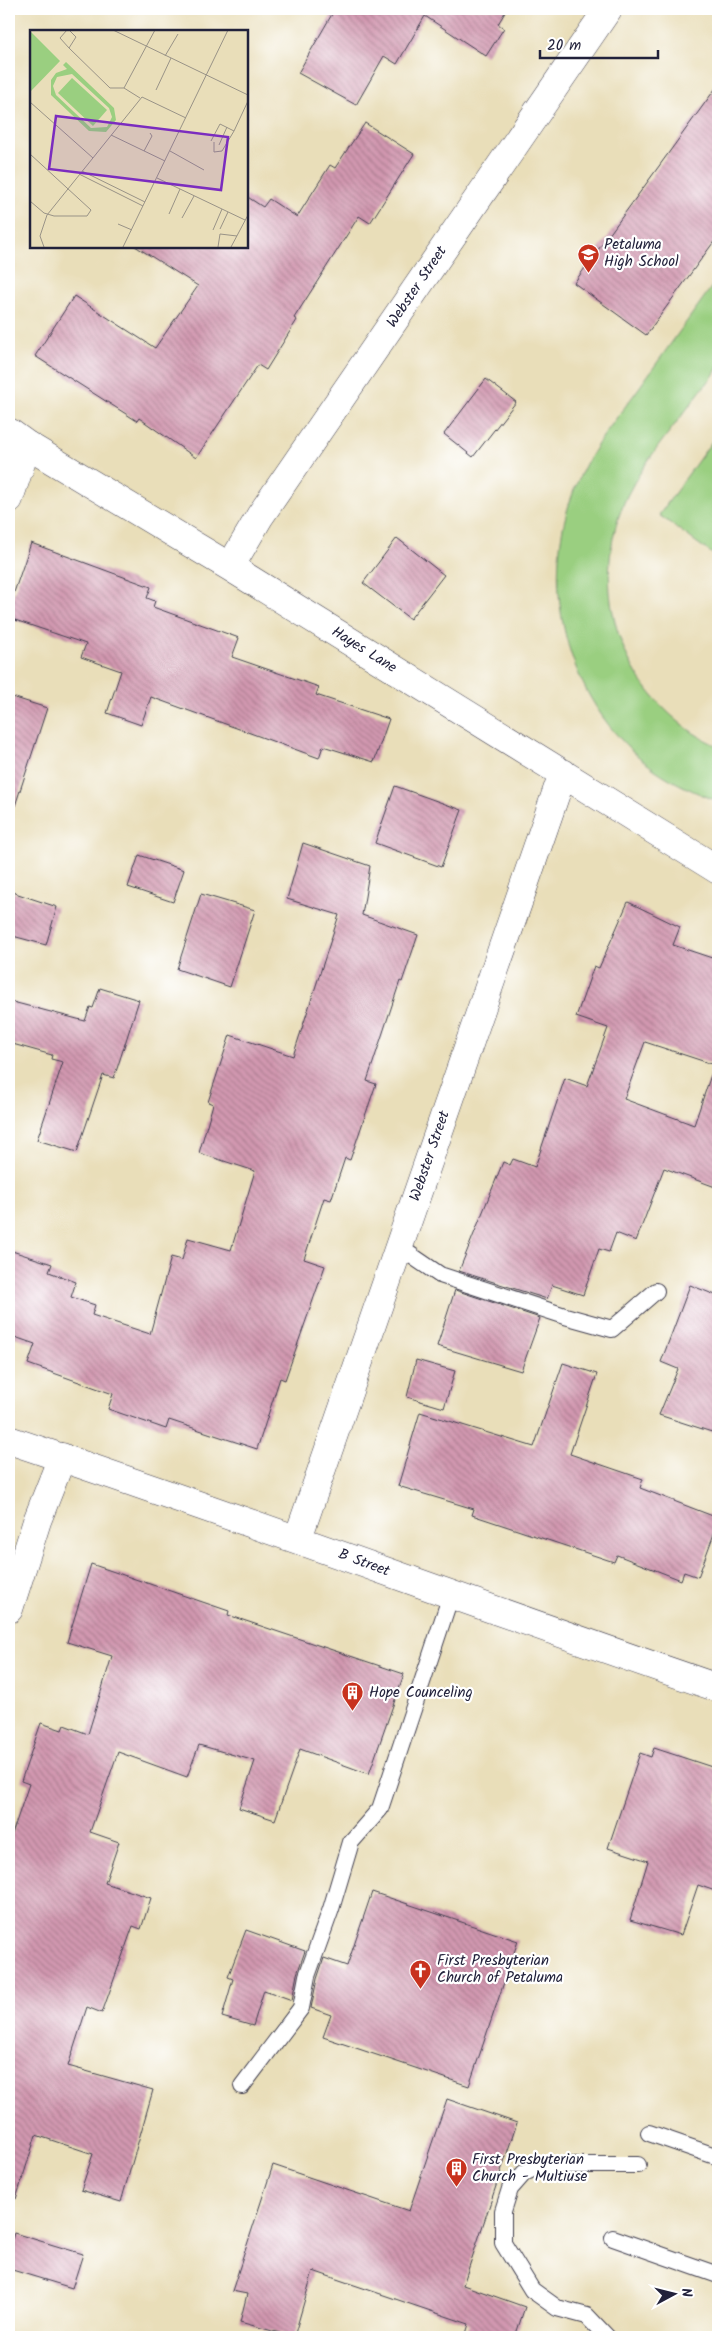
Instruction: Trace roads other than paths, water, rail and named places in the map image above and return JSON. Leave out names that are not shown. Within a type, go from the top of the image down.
[{"type":"street","name":"Webster Street","points":[[230,567],[265,508],[608,9]]},
{"type":"street","name":"Hayes Lane","points":[[18,439],[230,567],[718,870]]},
{"type":"street","points":[[9,499],[18,439]]},
{"type":"street","name":"Webster Street","points":[[298,1538],[563,773]]},
{"type":"street","name":"B Street","points":[[9,1440],[298,1538],[451,1596],[718,1688]]},
{"type":"street","points":[[9,1609],[37,1521],[62,1457]]},
{"type":"lane","points":[[399,1247],[440,1275],[565,1316],[612,1329],[656,1291]]},
{"type":"lane","points":[[242,2086],[301,2008],[306,1976],[331,1909],[351,1842],[380,1809],[451,1596]]},
{"type":"lane","points":[[649,2133],[718,2157]]},
{"type":"lane","points":[[607,2337],[586,2316],[557,2308],[532,2290],[502,2243],[503,2211],[510,2189],[524,2172],[542,2165],[638,2165]]},
{"type":"lane","points":[[613,2238],[718,2274]]},
{"type":"place","name":"Petaluma High School","points":[[588,273]]},
{"type":"place","name":"Hope Counceling","points":[[353,1712]]},
{"type":"place","name":"First Presbyterian Church of Petaluma","points":[[421,1989]]},
{"type":"place","name":"First Presbyterian Church - Multiuse","points":[[456,2188]]}]
